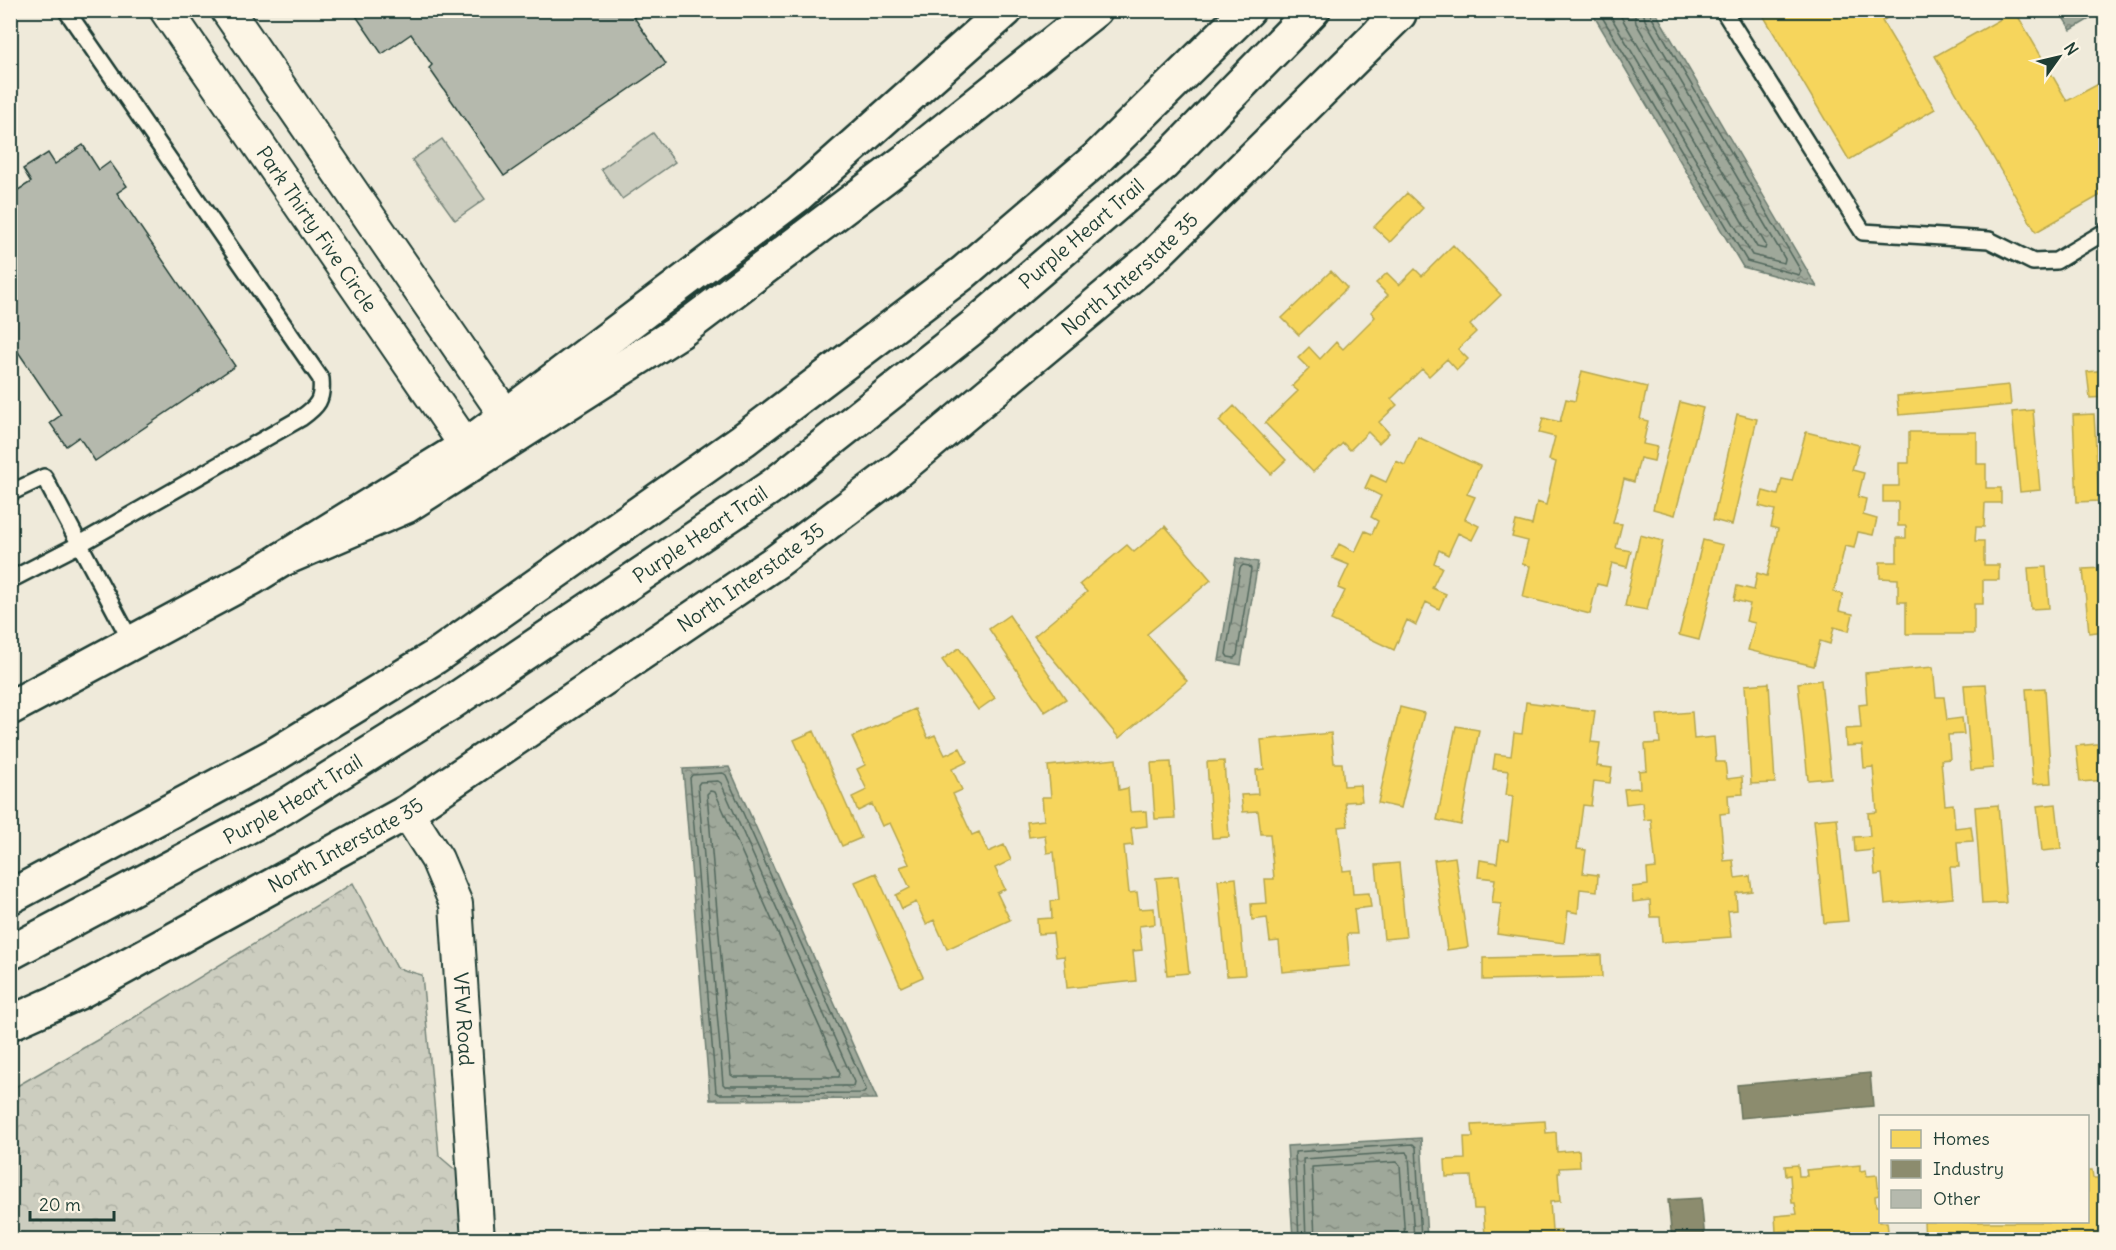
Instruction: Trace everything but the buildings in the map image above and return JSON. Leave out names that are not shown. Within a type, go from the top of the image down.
[{"type":"main road","points":[[10,708],[252,579],[466,446],[798,195],[1006,10]]},
{"type":"main road","points":[[283,559],[406,506],[679,332],[921,149],[1095,10]]},
{"type":"main road","points":[[10,897],[273,756],[435,657],[743,440],[972,265],[1095,160],[1248,10]]},
{"type":"main road","name":"Purple Heart Trail","points":[[10,953],[281,809],[449,704],[774,485],[973,327],[1163,164],[1313,10]]},
{"type":"main road","name":"North Interstate 35","points":[[10,1023],[77,993],[407,812],[777,561],[898,470],[1152,258],[1402,10]]},
{"type":"street","name":"Park Thirty Five Circle","points":[[166,10],[466,446]]},
{"type":"street","points":[[227,10],[506,416]]},
{"type":"street","name":"VFW Road","points":[[407,812],[437,859],[456,903],[478,1239]]},
{"type":"lane","points":[[10,580],[80,544],[302,418],[314,409],[322,394],[321,380],[66,10]]},
{"type":"lane","points":[[1723,10],[1863,232],[1989,240],[2033,262],[2056,261],[2106,231]]},
{"type":"lane","points":[[10,493],[44,477],[132,643]]},
{"type":"green space","points":[[653,133],[675,162],[622,199],[601,169]]},
{"type":"green space","points":[[442,139],[485,199],[455,220],[412,160]]},
{"type":"green space","points":[[353,883],[397,968],[422,975],[439,1156],[459,1173],[464,1239],[11,1239],[10,1090],[99,1039]]},
{"type":"green space","points":[[784,1234],[784,1239],[732,1239]]},
{"type":"water","points":[[1591,11],[1655,11],[1817,287],[1743,267]]},
{"type":"water","points":[[2059,11],[2103,11],[2071,30]]},
{"type":"water","points":[[1236,558],[1258,562],[1241,665],[1219,661]]},
{"type":"water","points":[[729,767],[877,1099],[710,1100],[683,769]]},
{"type":"water","points":[[1421,1138],[1427,1239],[1293,1239],[1287,1146]]}]
